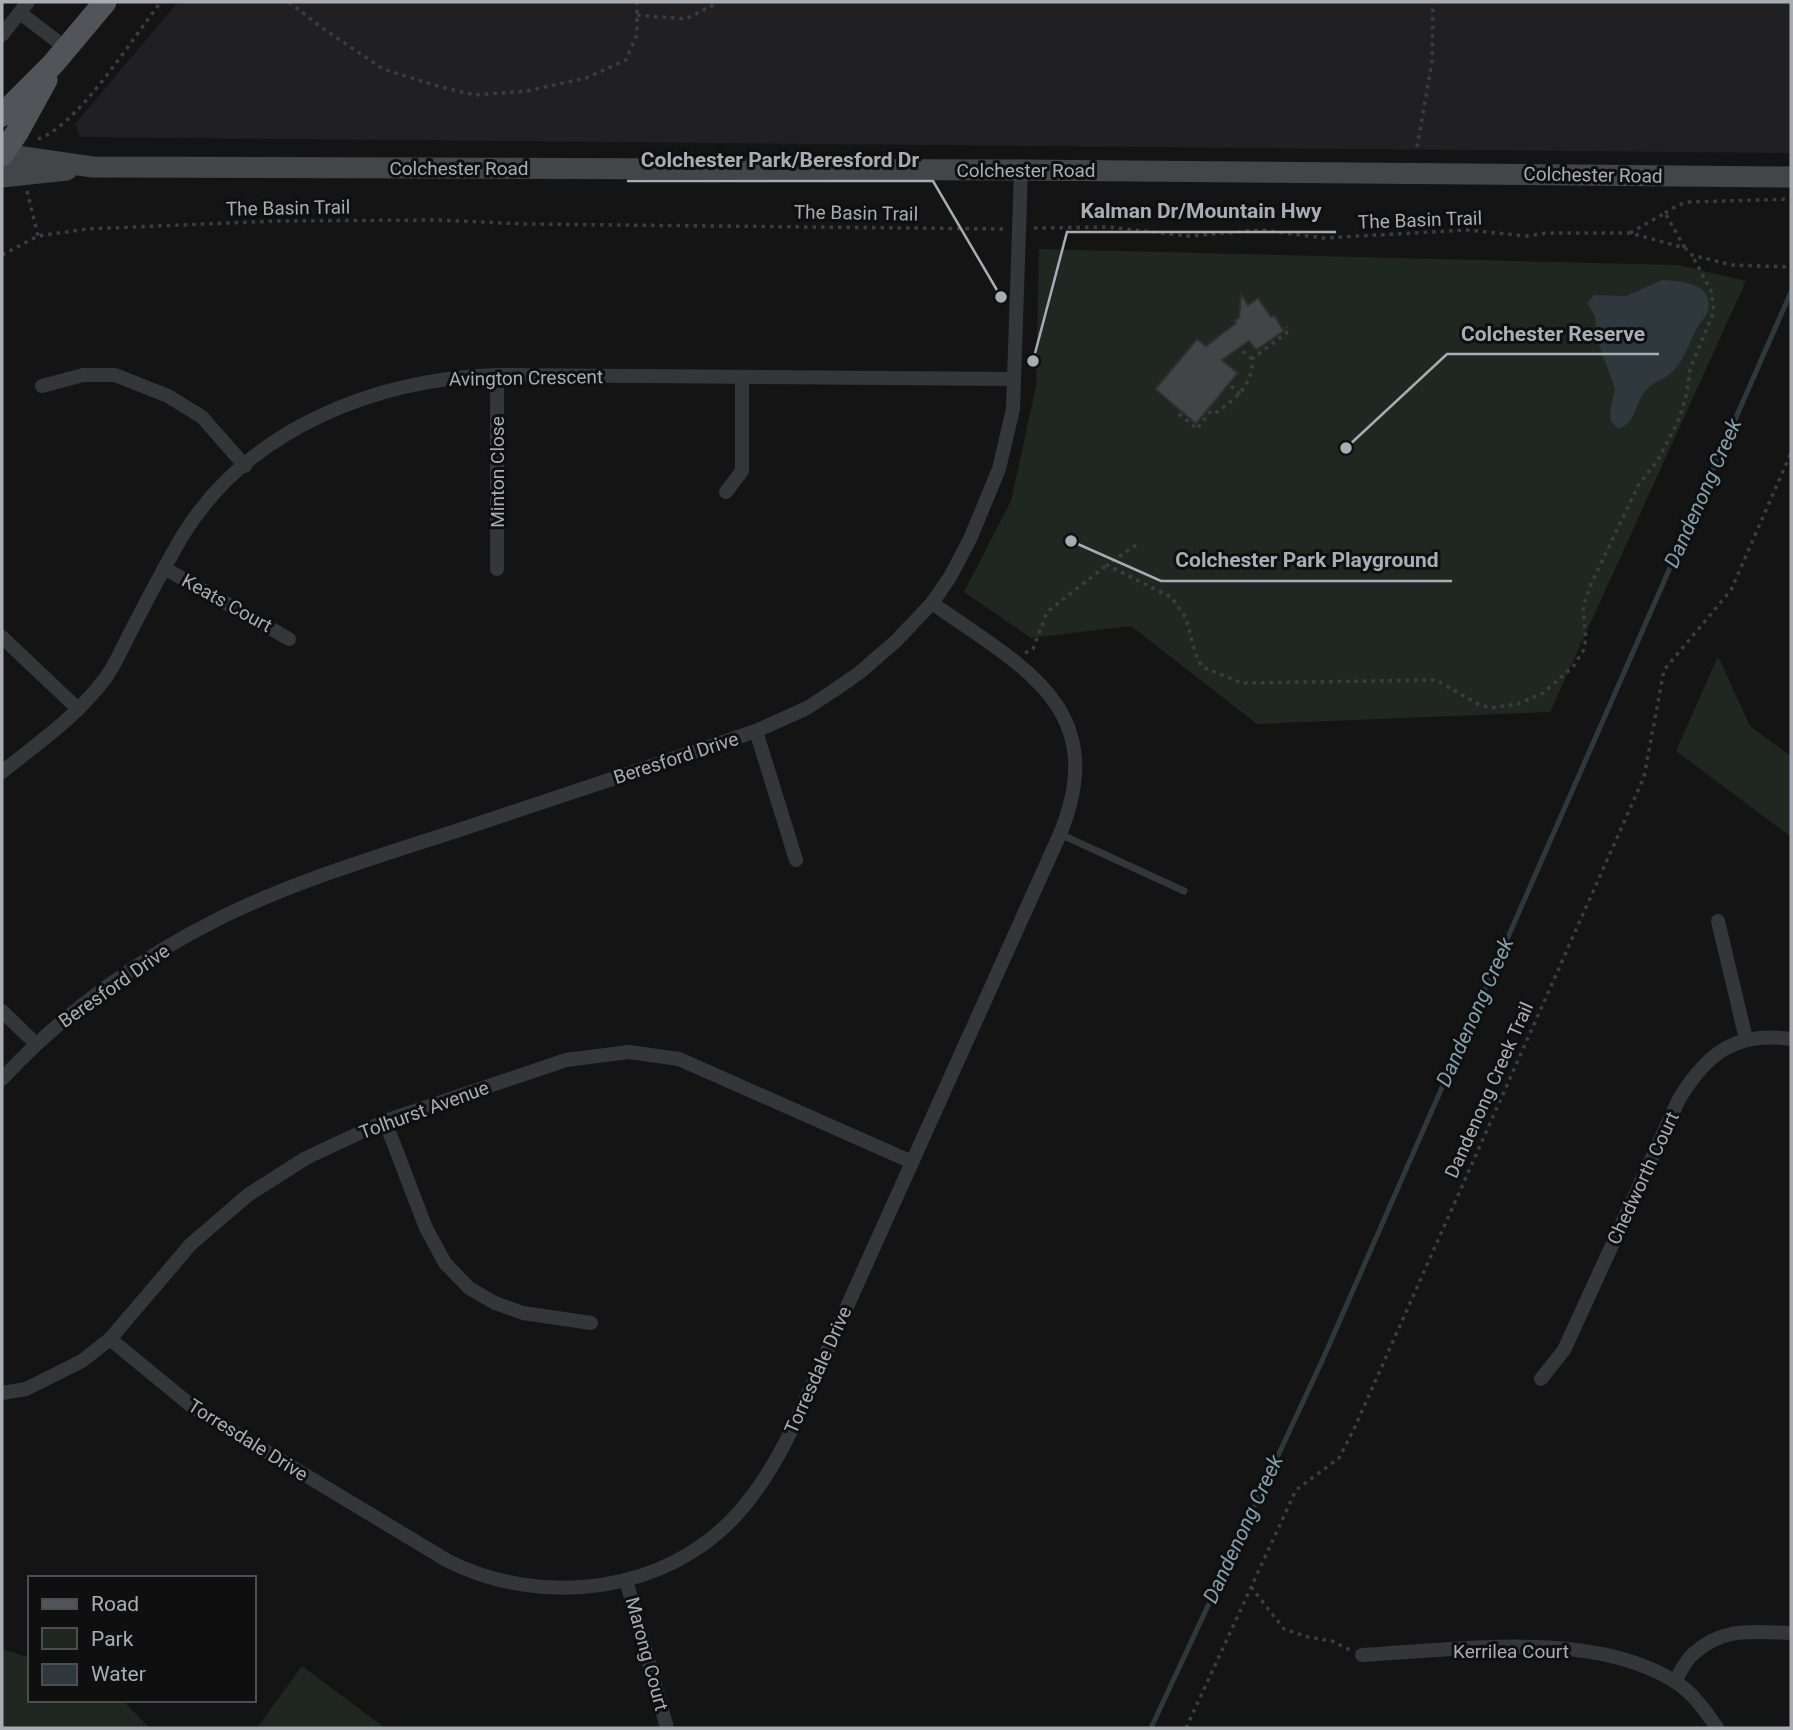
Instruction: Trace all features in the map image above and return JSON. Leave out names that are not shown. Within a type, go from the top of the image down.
[{"type":"main road","points":[[2,114],[60,56],[106,2]]},
{"type":"main road","points":[[2,155],[39,96],[60,56]]},
{"type":"main road","name":"Colchester Road","points":[[2,155],[93,167]]},
{"type":"main road","name":"Colchester Road","points":[[2,177],[93,167],[1021,170],[1791,177]]},
{"type":"street","points":[[2,35],[24,7],[60,56]]},
{"type":"street","name":"Beresford Drive","points":[[2,1079],[35,1043],[150,957],[222,917],[315,878],[756,731],[807,708],[859,673],[896,641],[932,603],[950,577],[988,499],[999,469],[1011,419],[1014,379],[1021,170]]},
{"type":"street","name":"Avington Crescent","points":[[2,772],[50,735],[106,678],[164,568],[186,531],[213,496],[278,438],[304,422],[370,395],[452,377],[497,374],[1014,379]]},
{"type":"street","name":"Minton Close","points":[[497,374],[497,569]]},
{"type":"street","points":[[42,386],[83,375],[115,375],[169,396],[202,418],[245,466]]},
{"type":"street","points":[[726,492],[742,471],[741,377]]},
{"type":"street","name":"Keats Court","points":[[164,568],[289,639]]},
{"type":"street","name":"Torresdale Drive","points":[[110,1339],[194,1408],[481,1577],[522,1586],[563,1589],[595,1587],[626,1580],[660,1568],[711,1537],[738,1514],[761,1485],[791,1431],[1060,834],[1073,798],[1077,765],[1074,744],[1058,704],[1041,683],[1013,660],[932,603]]},
{"type":"street","points":[[2,637],[78,709]]},
{"type":"street","points":[[756,731],[796,860]]},
{"type":"street","points":[[1718,921],[1746,1038]]},
{"type":"street","points":[[2,1011],[35,1043]]},
{"type":"street","name":"Chedworth Court","points":[[1541,1379],[1564,1350],[1695,1073],[1713,1057],[1746,1038],[1791,1039]]},
{"type":"street","name":"Tolhurst Avenue","points":[[2,1393],[26,1389],[82,1362],[110,1339],[191,1244],[248,1195],[306,1158],[385,1121],[566,1060],[629,1052],[679,1059],[912,1162]]},
{"type":"street","points":[[385,1121],[426,1228],[445,1263],[461,1280],[495,1303],[523,1313],[591,1323]]},
{"type":"street","name":"Marong Court","points":[[626,1580],[667,1728]]},
{"type":"street","points":[[1675,1681],[1691,1655],[1732,1632],[1791,1633]]},
{"type":"street","name":"Kerrilea Court","points":[[1362,1655],[1526,1647],[1580,1650],[1624,1657],[1675,1681],[1693,1697],[1717,1728]]},
{"type":"lane","points":[[1060,834],[1184,891]]},
{"type":"path","points":[[30,141],[46,136],[71,117],[161,2]]},
{"type":"path","points":[[289,2],[383,69],[475,95],[527,91],[586,78],[626,60],[637,34],[637,2]]},
{"type":"path","points":[[637,15],[686,19],[719,2]]},
{"type":"path","points":[[1417,147],[1432,62],[1433,2]]},
{"type":"path","points":[[26,186],[38,236]]},
{"type":"path","points":[[1630,233],[1678,205],[1689,202],[1791,199]]},
{"type":"path","points":[[1665,213],[1685,248]]},
{"type":"path","name":"The Basin Trail","points":[[2,255],[38,236],[87,229],[276,221],[439,220],[525,224],[1017,229],[1108,227],[1188,236],[1262,230],[1324,238],[1468,230],[1526,236],[1548,233],[1630,233],[1685,248],[1692,255]]},
{"type":"path","points":[[1692,255],[1731,265],[1791,267]]},
{"type":"path","points":[[1107,565],[1171,597],[1186,618],[1195,653],[1202,667],[1242,683],[1436,680],[1478,704],[1491,708],[1518,704],[1543,693],[1573,667],[1583,651],[1586,639],[1583,607],[1591,584],[1639,484],[1658,460],[1679,419],[1690,369],[1714,311],[1711,291],[1692,255]]},
{"type":"path","points":[[1252,359],[1289,331],[1286,327]]},
{"type":"path","points":[[1179,414],[1197,429],[1210,411],[1215,413],[1238,398],[1253,372],[1252,359],[1243,351]]},
{"type":"path","points":[[1231,387],[1240,394]]},
{"type":"path","name":"Dandenong Creek Trail","points":[[1186,1728],[1296,1490],[1339,1458],[1354,1429],[1644,777],[1664,670],[1731,590],[1791,453]]},
{"type":"path","points":[[1013,660],[1032,649],[1047,612],[1136,545]]},
{"type":"path","points":[[1251,1587],[1284,1629],[1332,1641],[1362,1655]]},
{"type":"shaded area","points":[[178,2],[1791,2],[1791,153],[80,137],[75,124]]},
{"type":"green space","points":[[1039,249],[1678,265],[1746,281],[1550,712],[1257,724],[1131,626],[1031,638],[964,592],[1011,501],[1036,386]]},
{"type":"green space","points":[[1718,656],[1750,726],[1791,756],[1791,837],[1676,751]]},
{"type":"green space","points":[[2,1649],[28,1657],[28,1702],[124,1702],[150,1728],[2,1728]]},
{"type":"green space","points":[[302,1666],[385,1728],[257,1728]]},
{"type":"water","points":[[1662,280],[1687,283],[1702,289],[1709,302],[1708,311],[1677,367],[1644,392],[1630,421],[1618,429],[1611,421],[1610,411],[1615,389],[1597,339],[1595,316],[1587,303],[1594,295],[1626,296]]},
{"type":"building","points":[[1241,294],[1248,305],[1258,298],[1284,331],[1256,350],[1249,341],[1222,360],[1238,373],[1196,424],[1155,389],[1197,339],[1206,346],[1236,323],[1234,321],[1239,318]]},
{"type":"waterway","name":"Dandenong Creek","points":[[1151,1728],[1322,1361],[1791,292]]},
{"type":"place","name":"Colchester Park/Beresford Dr","points":[[1001,297]]},
{"type":"place","name":"Kalman Dr/Mountain Hwy","points":[[1033,361]]},
{"type":"place","name":"Colchester Reserve","points":[[1346,448]]},
{"type":"place","name":"Colchester Park Playground","points":[[1071,541]]}]
